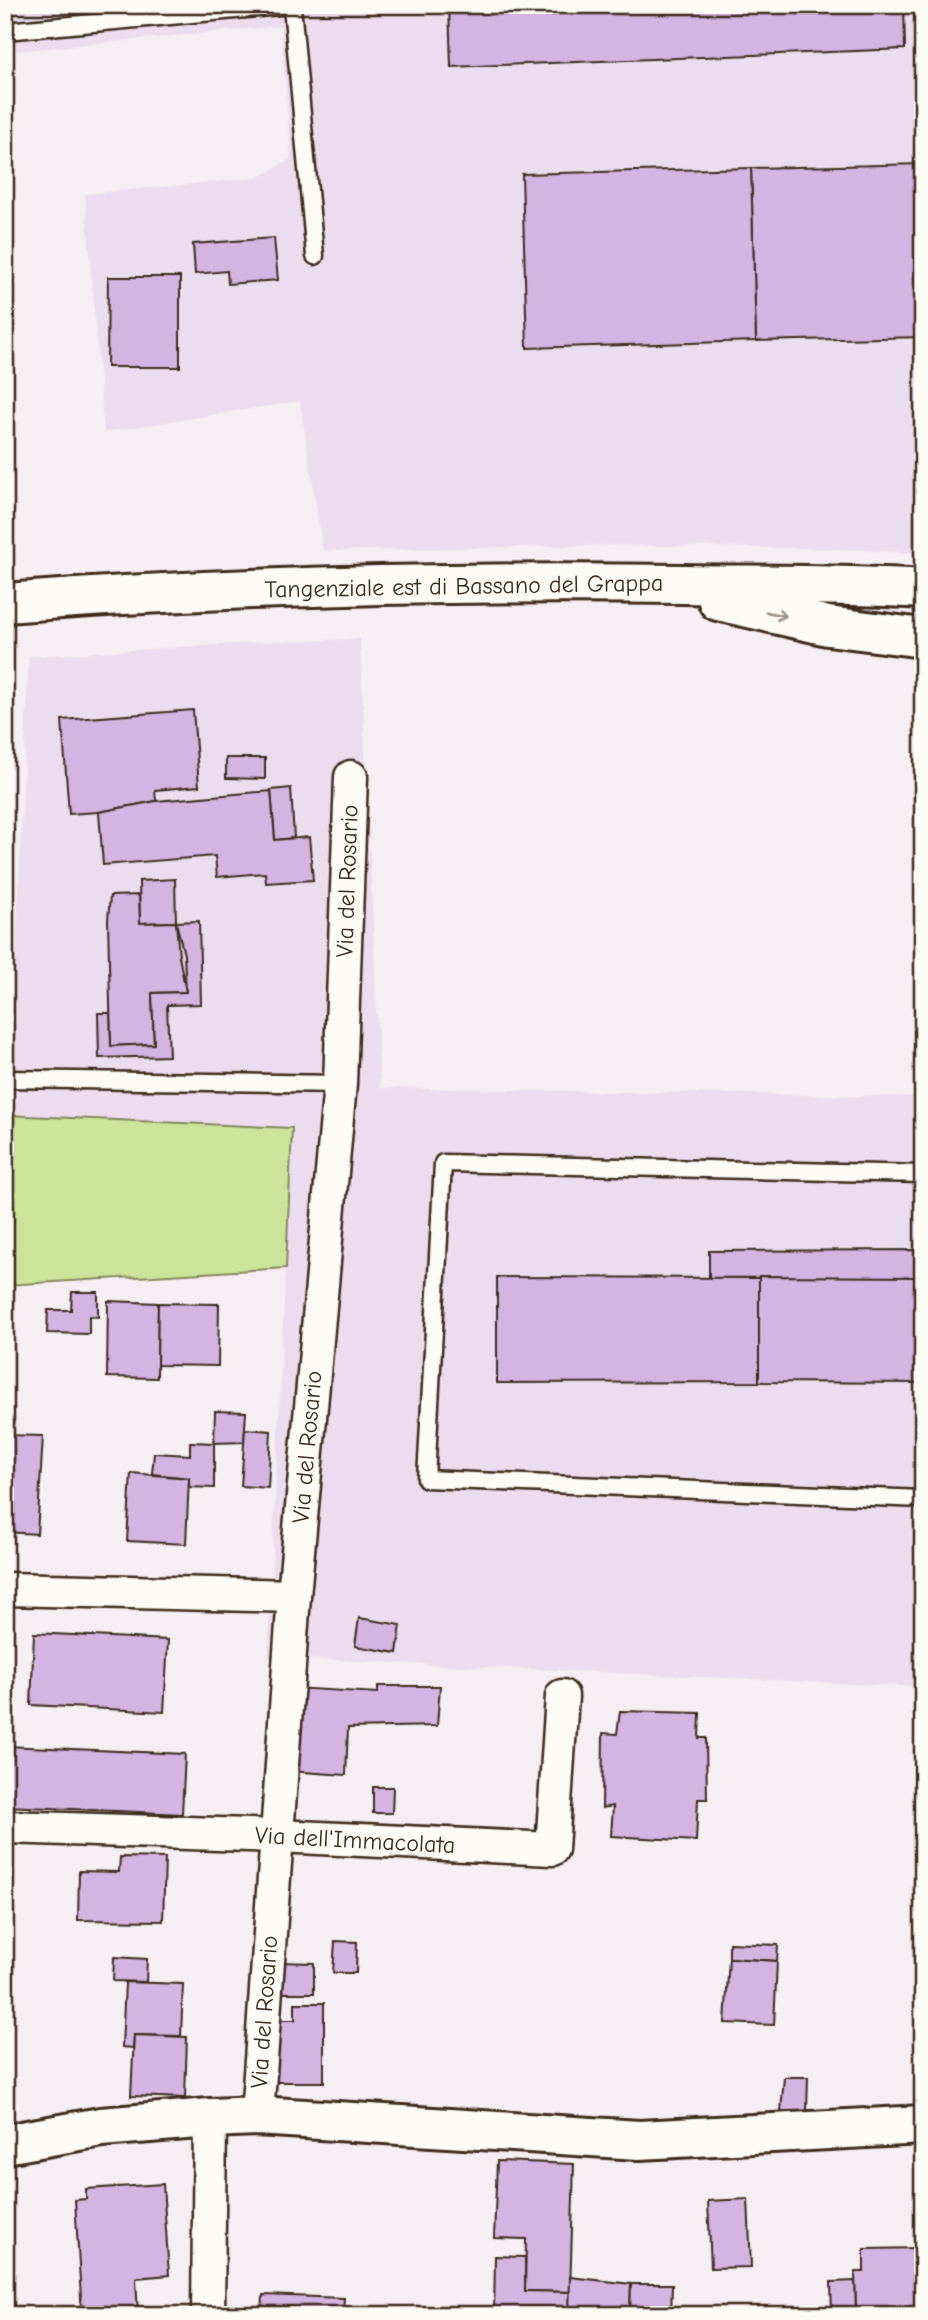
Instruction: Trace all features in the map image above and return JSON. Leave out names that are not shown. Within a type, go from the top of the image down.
[{"type":"main road","name":"Tangenziale est di Bassano del Grappa","points":[[5,604],[152,592],[378,584],[638,584],[923,589]]},
{"type":"main road","points":[[638,584],[828,626],[923,638]]},
{"type":"main road","name":"Via del Rosario","points":[[5,2144],[101,2127],[257,2116],[639,2140],[923,2125]]},
{"type":"street","name":"Via del Rosario","points":[[257,2116],[294,1596],[340,1084],[351,777]]},
{"type":"street","points":[[5,1589],[294,1596]]},
{"type":"street","name":"Via dell'Immacolata","points":[[5,1827],[552,1849],[562,1696]]},
{"type":"street","points":[[208,2315],[210,2118]]},
{"type":"lane","points":[[5,31],[292,5],[315,256]]},
{"type":"lane","points":[[5,1079],[340,1084]]},
{"type":"lane","points":[[923,1174],[443,1163],[426,1479],[923,1499]]},
{"type":"shaded area","points":[[5,5],[923,5],[923,553],[608,545],[323,551],[300,401],[104,432],[85,194],[257,178],[291,159],[281,26],[5,52]]},
{"type":"shaded area","points":[[360,639],[380,1088],[923,1097],[923,1687],[268,1657],[292,1128],[9,1115],[29,656]]},
{"type":"green space","points":[[5,1115],[292,1128],[286,1268],[5,1285]]},
{"type":"building","points":[[449,5],[904,5],[905,49],[451,67]]},
{"type":"building","points":[[923,164],[923,337],[756,341],[751,168]]},
{"type":"building","points":[[751,168],[756,341],[527,348],[522,174]]},
{"type":"building","points":[[274,238],[278,280],[228,284],[227,271],[195,274],[193,244]]},
{"type":"building","points":[[108,277],[180,277],[180,367],[107,367]]},
{"type":"building","points":[[193,710],[199,786],[155,790],[156,801],[99,812],[69,814],[62,720]]},
{"type":"building","points":[[226,758],[265,758],[265,779],[226,778]]},
{"type":"building","points":[[291,788],[294,838],[275,840],[271,790]]},
{"type":"building","points":[[271,791],[275,840],[309,837],[313,880],[266,883],[265,873],[217,877],[215,856],[103,865],[99,812],[156,801]]},
{"type":"building","points":[[175,879],[176,922],[140,923],[139,881]]},
{"type":"building","points":[[139,895],[140,923],[176,922],[186,992],[152,993],[154,1044],[111,1046],[108,920],[110,896]]},
{"type":"building","points":[[199,921],[201,1004],[167,1005],[169,1056],[99,1058],[98,1013],[110,1013],[111,1046],[154,1044],[152,993],[186,992],[184,955],[176,922]]},
{"type":"building","points":[[923,1250],[923,1277],[709,1278],[709,1251]]},
{"type":"building","points":[[759,1276],[923,1277],[923,1383],[759,1382]]},
{"type":"building","points":[[497,1277],[759,1278],[759,1382],[497,1383]]},
{"type":"building","points":[[72,1292],[98,1292],[98,1317],[89,1316],[89,1334],[47,1333],[48,1310],[71,1310]]},
{"type":"building","points":[[108,1301],[158,1303],[157,1378],[107,1377]]},
{"type":"building","points":[[158,1303],[219,1304],[218,1366],[157,1365]]},
{"type":"building","points":[[215,1411],[246,1412],[244,1442],[214,1443]]},
{"type":"building","points":[[245,1429],[271,1431],[268,1488],[241,1486]]},
{"type":"building","points":[[5,1435],[43,1436],[37,1534],[5,1532]]},
{"type":"building","points":[[190,1442],[214,1443],[214,1488],[189,1487],[189,1478],[152,1474],[154,1453],[190,1455]]},
{"type":"building","points":[[131,1473],[189,1478],[186,1544],[127,1541]]},
{"type":"building","points":[[359,1618],[401,1625],[397,1653],[355,1646]]},
{"type":"building","points":[[34,1633],[168,1640],[164,1712],[31,1705]]},
{"type":"building","points":[[378,1686],[440,1686],[437,1726],[348,1728],[346,1775],[288,1771],[293,1688],[378,1693]]},
{"type":"building","points":[[620,1711],[700,1713],[699,1738],[706,1738],[707,1799],[698,1799],[696,1841],[611,1836],[613,1806],[602,1808],[603,1733],[617,1734]]},
{"type":"building","points":[[5,1746],[185,1754],[182,1814],[5,1806]]},
{"type":"building","points":[[373,1787],[393,1787],[392,1813],[373,1813]]},
{"type":"building","points":[[120,1857],[165,1858],[163,1921],[78,1920],[79,1871],[119,1872]]},
{"type":"building","points":[[335,1941],[357,1942],[356,1973],[333,1973]]},
{"type":"building","points":[[729,1943],[778,1945],[777,1961],[729,1958]]},
{"type":"building","points":[[114,1957],[147,1959],[146,1982],[113,1981]]},
{"type":"building","points":[[729,1958],[777,1961],[774,2025],[725,2023]]},
{"type":"building","points":[[278,1962],[314,1963],[314,1993],[278,1993]]},
{"type":"building","points":[[125,1982],[183,1984],[181,2036],[134,2035],[133,2048],[122,2047]]},
{"type":"building","points":[[295,2003],[324,2003],[324,2082],[268,2082],[268,2020],[295,2020]]},
{"type":"building","points":[[134,2035],[187,2037],[185,2098],[131,2096]]},
{"type":"building","points":[[784,2077],[808,2077],[807,2111],[781,2111]]},
{"type":"building","points":[[497,2161],[574,2164],[570,2292],[525,2291],[526,2239],[494,2238]]},
{"type":"building","points":[[163,2184],[169,2275],[136,2278],[138,2315],[82,2315],[75,2200],[86,2199],[86,2189]]},
{"type":"building","points":[[748,2199],[751,2267],[711,2268],[708,2201]]},
{"type":"building","points":[[923,2248],[923,2315],[856,2315],[855,2272],[864,2272],[864,2249]]},
{"type":"building","points":[[495,2256],[525,2257],[525,2291],[570,2292],[569,2315],[494,2315]]},
{"type":"building","points":[[570,2277],[631,2284],[630,2315],[569,2315]]},
{"type":"building","points":[[855,2281],[856,2315],[832,2315],[831,2282]]},
{"type":"building","points":[[631,2284],[672,2284],[671,2315],[630,2315]]},
{"type":"building","points":[[263,2295],[344,2298],[343,2315],[262,2315]]}]
